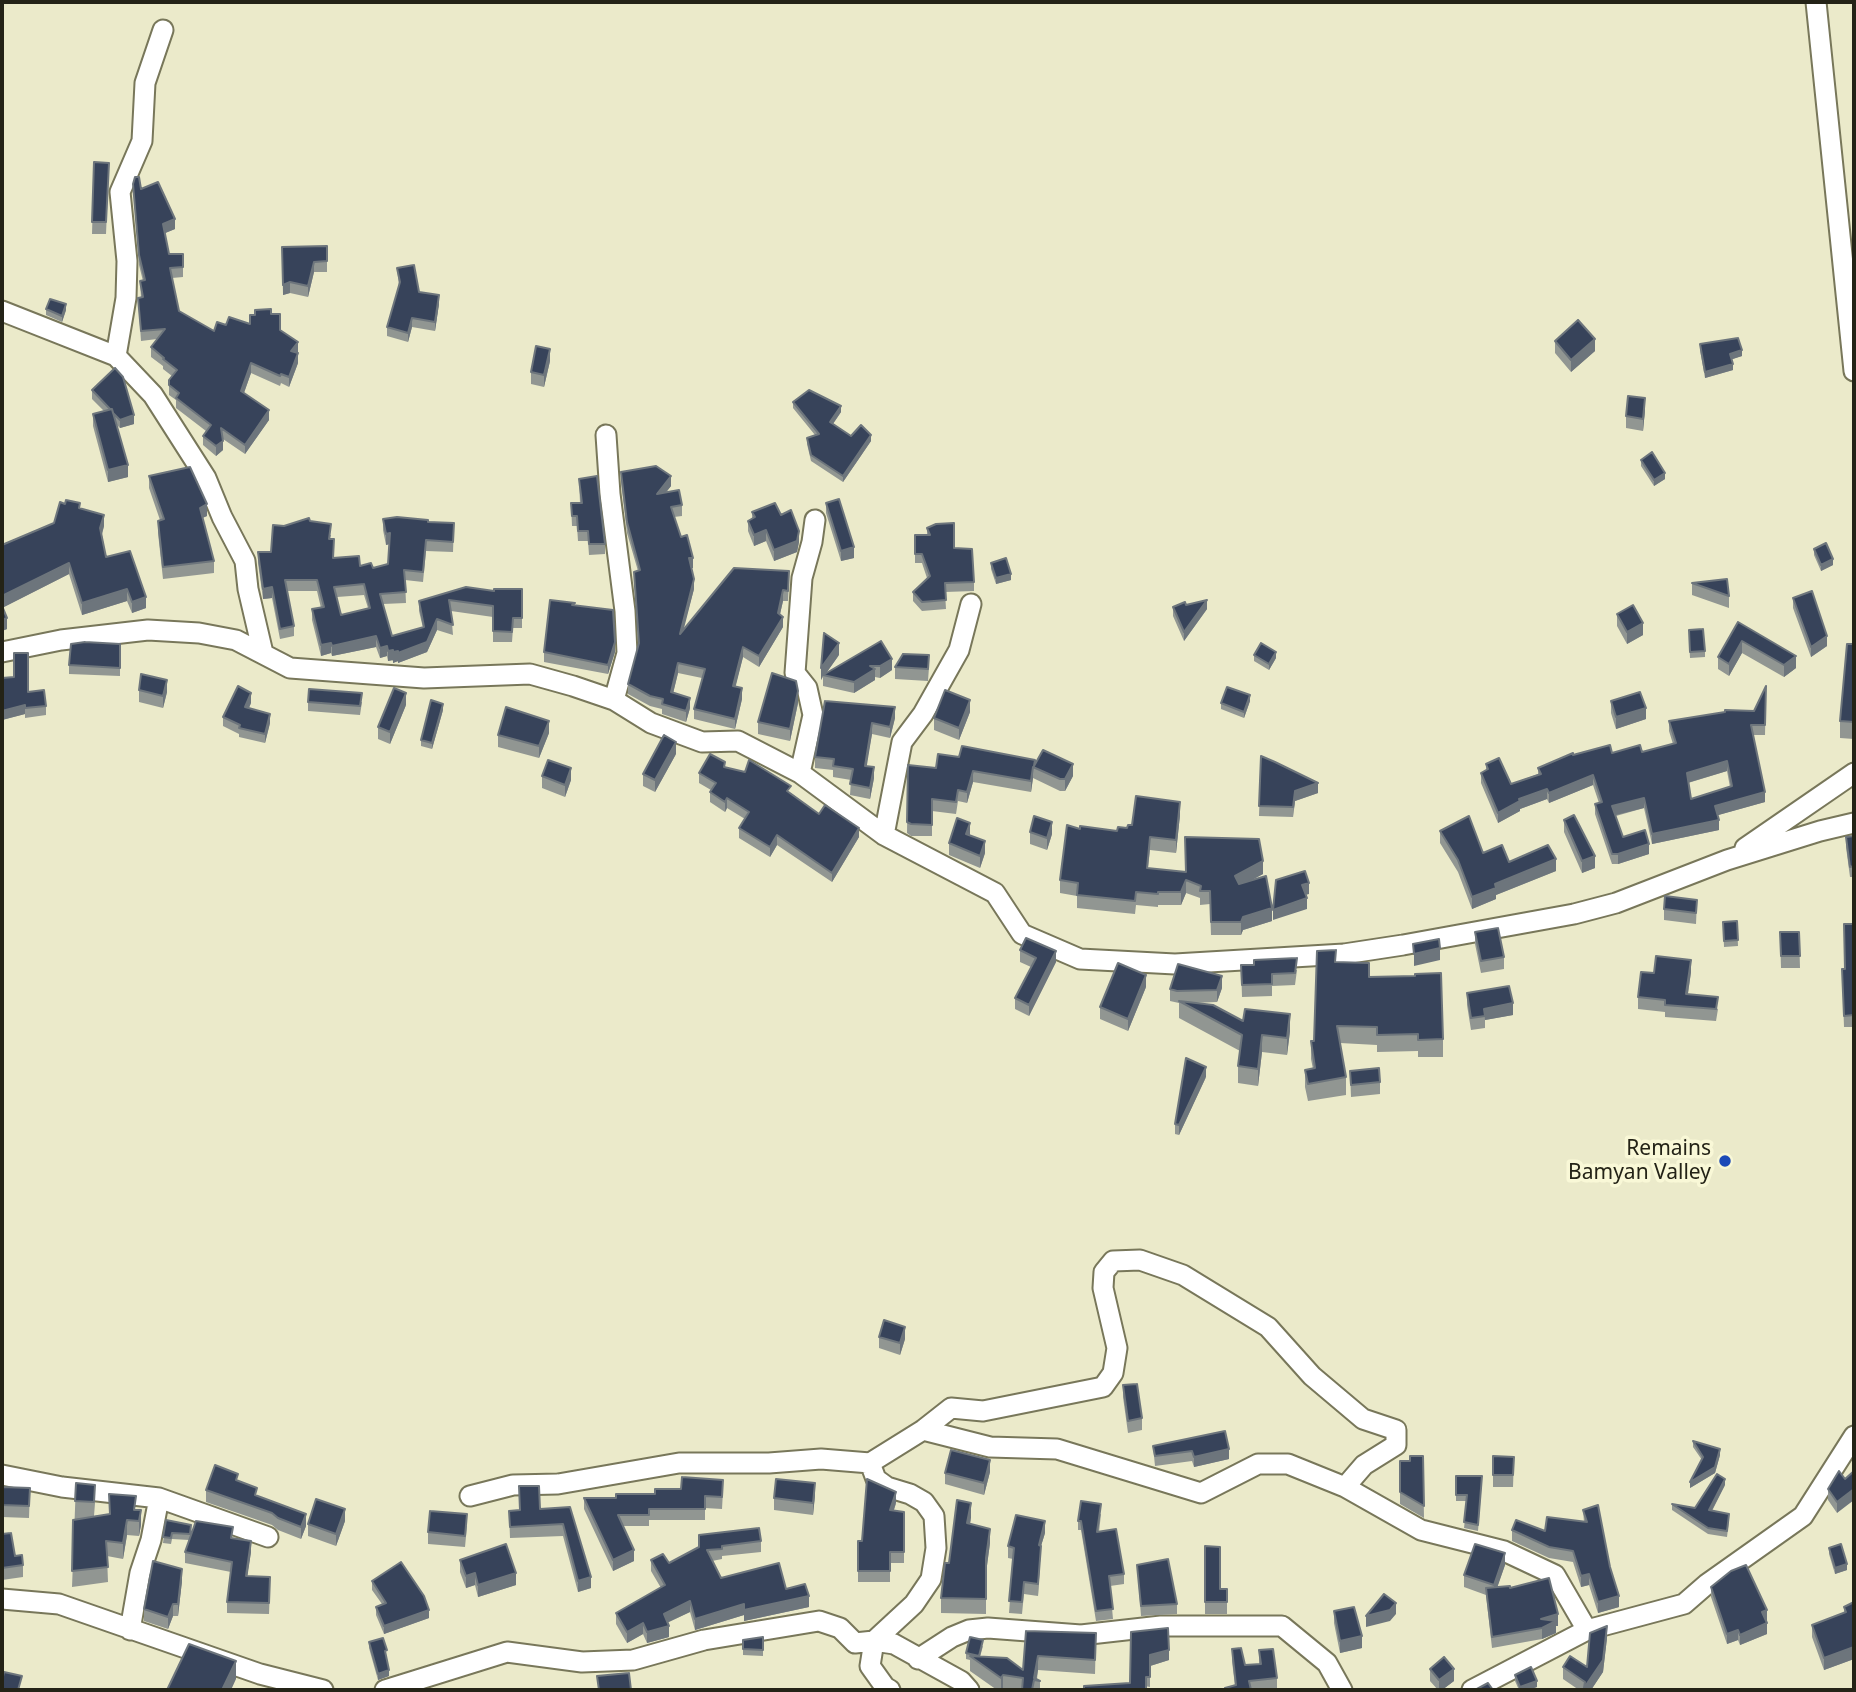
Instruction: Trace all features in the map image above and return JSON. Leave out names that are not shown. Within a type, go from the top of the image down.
[{"type":"street","points":[[1816,2],[1854,371]]},
{"type":"street","points":[[116,356],[126,298],[127,261],[120,192],[142,141],[145,83],[163,30]]},
{"type":"street","points":[[2,311],[116,356],[153,396],[206,478],[222,517],[245,561],[248,589],[262,653]]},
{"type":"street","points":[[606,435],[627,653],[614,700]]},
{"type":"street","points":[[800,773],[813,715],[807,688],[795,673],[802,578],[815,520]]},
{"type":"street","points":[[884,835],[902,742],[923,714],[959,650],[971,604]]},
{"type":"street","points":[[2,652],[61,640],[148,630],[199,633],[236,640],[290,668],[424,678],[530,674],[614,700],[651,723],[702,742],[738,741],[800,773],[884,835],[995,893],[1022,934],[1080,959],[1175,964],[1345,954],[1574,914],[1616,903],[1727,860],[1854,823]]},
{"type":"street","points":[[1727,860],[1854,773]]},
{"type":"street","points":[[470,1496],[513,1485],[558,1484],[679,1463],[769,1463],[821,1459],[870,1463],[923,1430],[951,1408],[984,1411],[1103,1387],[1113,1373],[1117,1348],[1104,1288],[1104,1272],[1113,1261],[1140,1260],[1183,1275],[1268,1327],[1312,1376],[1363,1419],[1396,1430],[1396,1445],[1364,1465],[1345,1487]]},
{"type":"street","points":[[923,1430],[990,1447],[1056,1449],[1201,1493],[1258,1464],[1287,1464],[1345,1487],[1421,1530],[1504,1551],[1555,1575],[1587,1630]]},
{"type":"street","points":[[1472,1690],[1587,1630],[1684,1604],[1707,1584],[1803,1516],[1854,1436]]},
{"type":"street","points":[[870,1463],[876,1479],[887,1487],[910,1494],[924,1503],[933,1516],[936,1548],[931,1579],[914,1604],[874,1641],[870,1666],[891,1690]]},
{"type":"street","points":[[2,1475],[62,1487],[159,1498],[268,1537]]},
{"type":"street","points":[[130,1630],[140,1573],[151,1540],[159,1498]]},
{"type":"street","points":[[2,1599],[59,1604],[260,1674],[323,1690]]},
{"type":"street","points":[[385,1690],[507,1652],[582,1662],[633,1660],[704,1640],[818,1621],[840,1628],[855,1643],[874,1641],[894,1644],[961,1681],[969,1690]]},
{"type":"street","points":[[918,1659],[952,1637],[969,1630],[1081,1635],[1161,1626],[1282,1626],[1328,1663],[1342,1690]]},
{"type":"building","points":[[94,162],[109,163],[106,222],[92,222]]},
{"type":"building","points":[[135,177],[139,177],[141,189],[158,182],[175,219],[163,224],[169,254],[183,254],[183,267],[170,268],[179,311],[214,331],[217,322],[226,325],[229,317],[250,324],[250,315],[255,315],[255,310],[271,309],[271,314],[280,314],[280,330],[298,342],[291,351],[298,353],[289,377],[280,376],[251,363],[241,391],[269,410],[245,445],[221,428],[223,441],[216,446],[203,436],[211,425],[176,398],[179,393],[169,385],[169,380],[177,370],[151,347],[165,329],[141,331],[138,298],[143,297],[140,281],[145,280],[139,255],[133,184]]},
{"type":"building","points":[[327,246],[327,261],[314,262],[308,286],[290,282],[283,285],[282,247]]},
{"type":"building","points":[[414,265],[419,292],[439,295],[435,322],[412,318],[408,333],[387,327],[400,282],[397,268]]},
{"type":"building","points":[[50,299],[66,304],[62,316],[46,309]]},
{"type":"building","points":[[1578,320],[1595,339],[1571,360],[1555,341]]},
{"type":"building","points":[[1738,338],[1742,350],[1730,354],[1733,364],[1705,372],[1700,344]]},
{"type":"building","points":[[536,346],[550,349],[544,375],[531,372]]},
{"type":"building","points":[[115,368],[123,377],[134,415],[120,420],[92,390]]},
{"type":"building","points":[[809,390],[841,406],[830,422],[851,436],[861,425],[871,435],[843,476],[811,455],[807,438],[819,434],[793,402]]},
{"type":"building","points":[[1628,396],[1645,398],[1643,419],[1626,416]]},
{"type":"building","points":[[112,409],[128,465],[108,470],[93,414]]},
{"type":"building","points":[[1652,452],[1665,473],[1654,480],[1641,460]]},
{"type":"building","points":[[656,466],[671,476],[657,494],[679,490],[682,505],[671,507],[681,537],[687,535],[693,558],[689,558],[694,579],[680,634],[734,568],[789,571],[788,591],[783,590],[778,613],[783,617],[759,656],[743,647],[733,686],[742,688],[735,719],[694,709],[705,669],[678,663],[671,692],[690,698],[686,711],[662,704],[663,699],[650,696],[628,684],[639,643],[634,572],[640,570],[627,522],[621,472]]},
{"type":"building","points":[[190,467],[207,504],[200,508],[214,561],[163,567],[158,521],[164,519],[149,476]]},
{"type":"building","points":[[597,476],[605,544],[589,544],[588,531],[578,531],[577,516],[572,516],[571,503],[582,503],[579,479]]},
{"type":"building","points":[[839,499],[854,547],[841,551],[826,503]]},
{"type":"building","points":[[66,500],[80,503],[79,508],[104,515],[100,528],[106,557],[130,551],[146,597],[132,602],[127,589],[82,603],[69,563],[2,596],[2,545],[54,523],[60,502],[65,504]]},
{"type":"building","points":[[775,503],[781,515],[791,510],[799,531],[797,541],[774,550],[766,530],[754,535],[748,521],[755,517],[752,512]]},
{"type":"building","points":[[397,517],[454,523],[453,542],[426,540],[423,572],[404,570],[406,592],[380,594],[392,636],[424,627],[419,601],[466,587],[494,591],[522,589],[522,618],[513,618],[512,632],[493,631],[493,606],[449,600],[453,625],[437,619],[427,642],[398,653],[388,651],[387,646],[380,648],[376,636],[332,646],[331,643],[321,645],[312,609],[324,607],[317,580],[285,580],[294,626],[280,629],[272,587],[263,589],[258,552],[271,552],[273,525],[284,526],[309,518],[310,521],[331,524],[329,539],[334,539],[333,558],[359,556],[360,566],[371,563],[373,568],[388,564],[390,533],[386,534],[383,519]],"holes":[[[364,584],[370,608],[341,615],[334,587]]]},
{"type":"building","points":[[954,523],[954,548],[972,549],[974,582],[945,583],[946,600],[922,602],[913,592],[930,576],[922,554],[915,554],[915,535],[930,535],[927,528],[936,524]]},
{"type":"building","points":[[1826,543],[1833,559],[1821,565],[1814,549]]},
{"type":"building","points":[[1006,558],[1011,574],[996,578],[991,563]]},
{"type":"building","points":[[1727,579],[1729,596],[1692,583]]},
{"type":"building","points":[[1812,591],[1827,636],[1811,647],[1793,598]]},
{"type":"building","points":[[550,600],[613,610],[615,642],[608,665],[544,652]]},
{"type":"building","points":[[1207,600],[1184,632],[1173,607],[1185,602],[1186,605]]},
{"type":"building","points":[[1633,605],[1643,623],[1627,632],[1617,614]]},
{"type":"building","points":[[2,606],[7,618],[2,620]]},
{"type":"building","points":[[1738,622],[1796,656],[1784,665],[1742,641],[1729,664],[1718,657]]},
{"type":"building","points":[[1703,629],[1705,651],[1690,652],[1689,630]]},
{"type":"building","points":[[824,633],[839,643],[821,668]]},
{"type":"building","points":[[881,641],[892,659],[880,666],[870,666],[875,669],[854,682],[823,675]]},
{"type":"building","points":[[1261,643],[1276,652],[1269,664],[1254,655]]},
{"type":"building","points":[[71,644],[120,644],[120,668],[69,665]]},
{"type":"building","points":[[1847,644],[1854,644],[1854,722],[1840,721]]},
{"type":"building","points":[[14,653],[28,653],[28,692],[44,690],[46,706],[25,708],[25,705],[2,711],[2,678],[14,677]]},
{"type":"building","points":[[903,654],[929,655],[928,669],[895,667]]},
{"type":"building","points":[[772,673],[796,681],[798,691],[790,729],[758,722]]},
{"type":"building","points":[[141,674],[167,680],[163,696],[139,690]]},
{"type":"building","points":[[238,686],[251,693],[245,707],[270,714],[265,734],[239,728],[240,725],[223,717]]},
{"type":"building","points":[[1766,686],[1765,725],[1751,725],[1765,792],[1715,806],[1719,820],[1652,834],[1644,798],[1612,806],[1623,837],[1645,830],[1649,844],[1618,854],[1612,854],[1595,804],[1602,802],[1593,775],[1549,793],[1547,789],[1519,799],[1520,801],[1498,813],[1481,773],[1488,769],[1486,764],[1499,758],[1511,784],[1541,774],[1538,768],[1573,753],[1610,745],[1612,753],[1640,745],[1642,752],[1676,743],[1669,721],[1725,710],[1754,711]],"holes":[[[1727,761],[1732,786],[1691,799],[1687,773]]]},
{"type":"building","points":[[1227,687],[1250,695],[1244,712],[1221,703]]},
{"type":"building","points":[[394,688],[406,693],[390,732],[378,727]]},
{"type":"building","points":[[309,689],[362,693],[360,706],[308,702]]},
{"type":"building","points":[[945,690],[970,700],[959,728],[934,718]]},
{"type":"building","points":[[1640,692],[1646,708],[1616,717],[1611,701]]},
{"type":"building","points":[[431,700],[443,704],[432,743],[421,740]]},
{"type":"building","points":[[825,701],[895,707],[890,727],[872,723],[865,766],[874,767],[870,788],[850,784],[853,769],[833,766],[834,759],[815,757]]},
{"type":"building","points":[[506,707],[549,721],[539,746],[498,735]]},
{"type":"building","points":[[664,735],[676,742],[655,780],[643,774]]},
{"type":"building","points":[[962,746],[1035,760],[1034,766],[1043,750],[1073,764],[1065,779],[1033,767],[1031,781],[973,771],[967,792],[958,790],[956,802],[932,799],[932,825],[907,822],[908,765],[936,768],[938,754],[959,757]]},
{"type":"building","points":[[710,754],[725,762],[724,767],[745,772],[749,760],[791,786],[787,791],[819,814],[825,805],[859,828],[832,873],[777,835],[770,847],[739,828],[749,812],[727,798],[725,802],[710,792],[716,783],[699,773]]},
{"type":"building","points":[[1261,756],[1318,783],[1295,791],[1293,807],[1259,806]]},
{"type":"building","points":[[548,760],[571,768],[565,785],[542,776]]},
{"type":"building","points":[[1136,796],[1180,802],[1176,840],[1150,837],[1147,868],[1186,872],[1185,837],[1259,839],[1263,861],[1235,876],[1239,884],[1266,876],[1272,908],[1243,917],[1241,922],[1211,922],[1210,891],[1200,891],[1201,886],[1186,880],[1181,892],[1136,892],[1135,901],[1077,895],[1078,883],[1060,880],[1067,825],[1080,829],[1080,826],[1117,831],[1118,827],[1127,828],[1132,825]]},
{"type":"building","points":[[1574,815],[1595,856],[1582,861],[1564,820]]},
{"type":"building","points":[[1034,816],[1052,822],[1047,838],[1030,832]]},
{"type":"building","points":[[1469,816],[1483,853],[1502,845],[1509,862],[1548,845],[1556,859],[1495,884],[1496,888],[1472,897],[1458,860],[1440,831]]},
{"type":"building","points":[[957,818],[970,823],[966,834],[985,841],[980,856],[949,843]]},
{"type":"building","points":[[1854,836],[1854,866],[1850,867],[1846,837]]},
{"type":"building","points":[[1305,871],[1309,883],[1302,885],[1307,898],[1273,910],[1276,880]]},
{"type":"building","points":[[1665,896],[1697,900],[1696,913],[1664,909]]},
{"type":"building","points":[[1737,921],[1738,940],[1724,941],[1723,922]]},
{"type":"building","points":[[1844,924],[1854,924],[1854,1015],[1844,1016],[1842,969],[1845,969]]},
{"type":"building","points":[[1498,928],[1504,957],[1481,961],[1475,932]]},
{"type":"building","points":[[1780,932],[1799,932],[1800,956],[1781,956]]},
{"type":"building","points":[[1026,938],[1056,951],[1029,1005],[1015,998],[1036,958],[1020,950]]},
{"type":"building","points":[[1439,939],[1440,948],[1414,954],[1413,944]]},
{"type":"building","points":[[1336,950],[1335,962],[1369,963],[1369,977],[1441,973],[1443,1039],[1418,1040],[1418,1034],[1377,1035],[1377,1027],[1337,1026],[1346,1077],[1308,1084],[1305,1070],[1315,1068],[1311,1041],[1314,1041],[1317,951]]},
{"type":"building","points":[[1656,956],[1691,960],[1686,994],[1718,997],[1716,1009],[1665,1005],[1665,1000],[1638,997],[1641,972],[1654,973]]},
{"type":"building","points":[[1297,958],[1295,973],[1272,974],[1272,984],[1242,985],[1241,965],[1254,965],[1254,960]]},
{"type":"building","points":[[1118,963],[1146,975],[1128,1019],[1100,1007]]},
{"type":"building","points":[[1178,964],[1222,976],[1217,990],[1170,989]]},
{"type":"building","points":[[1509,986],[1513,1003],[1484,1009],[1485,1016],[1471,1018],[1467,993]]},
{"type":"building","points":[[1179,1001],[1213,1005],[1243,1021],[1245,1009],[1290,1014],[1287,1038],[1262,1035],[1258,1069],[1238,1066],[1242,1035]]},
{"type":"building","points":[[1186,1058],[1206,1067],[1179,1125],[1175,1124]]},
{"type":"building","points":[[1379,1068],[1380,1082],[1351,1085],[1350,1071]]},
{"type":"building","points":[[884,1320],[905,1327],[900,1343],[879,1337]]},
{"type":"building","points":[[1137,1384],[1142,1418],[1128,1421],[1123,1385]]},
{"type":"building","points":[[1225,1431],[1229,1449],[1194,1457],[1192,1451],[1155,1456],[1153,1446]]},
{"type":"building","points":[[1693,1441],[1720,1449],[1715,1467],[1690,1482],[1703,1457]]},
{"type":"building","points":[[951,1450],[990,1460],[984,1483],[945,1473]]},
{"type":"building","points":[[1410,1456],[1423,1456],[1424,1506],[1400,1492],[1400,1461],[1410,1461]]},
{"type":"building","points":[[1493,1456],[1514,1457],[1513,1475],[1493,1475]]},
{"type":"building","points":[[215,1465],[238,1474],[236,1480],[257,1488],[255,1495],[306,1514],[301,1527],[272,1513],[206,1490]]},
{"type":"building","points":[[1839,1471],[1845,1479],[1854,1471],[1854,1489],[1837,1502],[1828,1489]]},
{"type":"building","points":[[1717,1474],[1725,1479],[1709,1510],[1729,1514],[1727,1531],[1708,1528],[1672,1504],[1695,1508]]},
{"type":"building","points":[[1456,1476],[1482,1476],[1478,1525],[1464,1522],[1467,1495],[1456,1495]]},
{"type":"building","points":[[682,1477],[723,1480],[722,1497],[705,1496],[705,1509],[649,1509],[649,1515],[618,1515],[634,1550],[613,1560],[584,1498],[616,1498],[616,1494],[655,1494],[655,1489],[681,1489]]},
{"type":"building","points":[[776,1479],[815,1483],[813,1503],[774,1498]]},
{"type":"building","points":[[867,1479],[896,1492],[890,1510],[904,1512],[904,1552],[890,1552],[890,1571],[858,1571],[858,1541],[862,1541]]},
{"type":"building","points":[[76,1483],[95,1485],[94,1502],[75,1501]]},
{"type":"building","points":[[519,1486],[539,1486],[540,1509],[570,1507],[591,1577],[578,1581],[563,1524],[510,1527],[509,1511],[520,1510]]},
{"type":"building","points":[[2,1487],[30,1488],[29,1506],[2,1505]]},
{"type":"building","points":[[109,1494],[136,1496],[134,1510],[141,1510],[139,1521],[127,1520],[123,1543],[106,1541],[108,1567],[72,1571],[73,1520],[110,1514]]},
{"type":"building","points":[[316,1499],[345,1509],[336,1534],[308,1524]]},
{"type":"building","points":[[957,1500],[971,1503],[967,1523],[990,1529],[986,1558],[986,1599],[941,1598],[945,1563],[949,1563]]},
{"type":"building","points":[[1081,1501],[1101,1504],[1097,1532],[1116,1529],[1124,1574],[1109,1576],[1113,1609],[1096,1611],[1081,1521],[1078,1521]]},
{"type":"building","points":[[1598,1505],[1610,1567],[1619,1596],[1598,1602],[1589,1574],[1581,1576],[1573,1551],[1549,1547],[1512,1530],[1516,1520],[1545,1531],[1547,1517],[1587,1522],[1583,1510]]},
{"type":"building","points":[[430,1511],[467,1514],[465,1536],[428,1532]]},
{"type":"building","points":[[1016,1515],[1045,1521],[1039,1545],[1038,1584],[1024,1582],[1022,1602],[1009,1601],[1014,1548],[1008,1546]]},
{"type":"building","points":[[166,1520],[191,1525],[190,1534],[172,1533],[171,1538],[163,1537]]},
{"type":"building","points":[[196,1521],[233,1527],[231,1538],[251,1541],[246,1576],[270,1577],[269,1603],[227,1602],[232,1562],[185,1552]]},
{"type":"building","points":[[759,1528],[761,1541],[707,1550],[721,1578],[779,1563],[786,1589],[805,1584],[809,1596],[744,1610],[744,1604],[695,1619],[690,1601],[664,1614],[669,1626],[647,1632],[643,1623],[627,1632],[616,1613],[665,1585],[651,1560],[663,1554],[669,1563],[699,1547],[699,1535]]},
{"type":"building","points":[[11,1533],[15,1556],[22,1555],[23,1565],[2,1568],[2,1534]]},
{"type":"building","points":[[506,1544],[516,1573],[478,1585],[475,1573],[466,1576],[460,1560]]},
{"type":"building","points":[[1475,1544],[1505,1553],[1494,1585],[1464,1575]]},
{"type":"building","points":[[1841,1544],[1847,1564],[1835,1568],[1829,1548]]},
{"type":"building","points":[[1205,1546],[1220,1547],[1220,1589],[1227,1589],[1227,1602],[1205,1602]]},
{"type":"building","points":[[1168,1559],[1177,1604],[1141,1606],[1137,1565]]},
{"type":"building","points":[[153,1561],[182,1569],[178,1604],[173,1604],[168,1617],[144,1609]]},
{"type":"building","points":[[401,1562],[424,1596],[429,1610],[384,1626],[376,1607],[386,1603],[372,1581]]},
{"type":"building","points":[[1746,1565],[1767,1610],[1762,1612],[1767,1623],[1740,1635],[1738,1630],[1727,1634],[1711,1587],[1731,1571]]},
{"type":"building","points":[[1549,1578],[1558,1614],[1541,1619],[1556,1621],[1542,1628],[1492,1637],[1486,1588],[1510,1588]]},
{"type":"building","points":[[1384,1594],[1396,1603],[1390,1610],[1366,1616]]},
{"type":"building","points":[[1854,1602],[1854,1647],[1824,1658],[1812,1625],[1846,1612],[1844,1607]]},
{"type":"building","points":[[1354,1607],[1362,1636],[1340,1641],[1334,1611]]},
{"type":"building","points":[[1607,1626],[1603,1660],[1584,1688],[1585,1682],[1563,1667],[1570,1656],[1587,1667],[1590,1633]]},
{"type":"building","points":[[1168,1628],[1169,1650],[1150,1655],[1150,1677],[1146,1677],[1146,1690],[1084,1690],[1084,1686],[1130,1683],[1131,1632]]},
{"type":"building","points":[[1026,1631],[1096,1633],[1095,1660],[1038,1656],[1034,1678],[1040,1681],[1034,1680],[1032,1690],[1022,1690],[1023,1678],[1003,1675],[1001,1678],[970,1656],[1007,1658],[1023,1670]]},
{"type":"building","points":[[763,1637],[763,1650],[743,1649],[743,1640]]},
{"type":"building","points":[[970,1637],[983,1640],[979,1656],[966,1653]]},
{"type":"building","points":[[383,1638],[389,1670],[378,1674],[369,1642]]},
{"type":"building","points":[[189,1644],[236,1661],[222,1690],[167,1690]]},
{"type":"building","points":[[1241,1648],[1245,1665],[1261,1664],[1259,1650],[1273,1649],[1277,1678],[1249,1681],[1251,1690],[1226,1690],[1225,1688],[1236,1685],[1232,1649]]},
{"type":"building","points":[[1444,1657],[1454,1669],[1439,1680],[1430,1669]]},
{"type":"building","points":[[1531,1667],[1537,1681],[1520,1687],[1515,1675]]},
{"type":"building","points":[[4,1672],[22,1676],[18,1690],[2,1690]]},
{"type":"building","points":[[629,1673],[631,1690],[599,1690],[597,1676]]},
{"type":"building","points":[[1488,1683],[1493,1690],[1475,1690]]},
{"type":"place","name":"Remains Bamyan Valley","points":[[1725,1161]]}]
